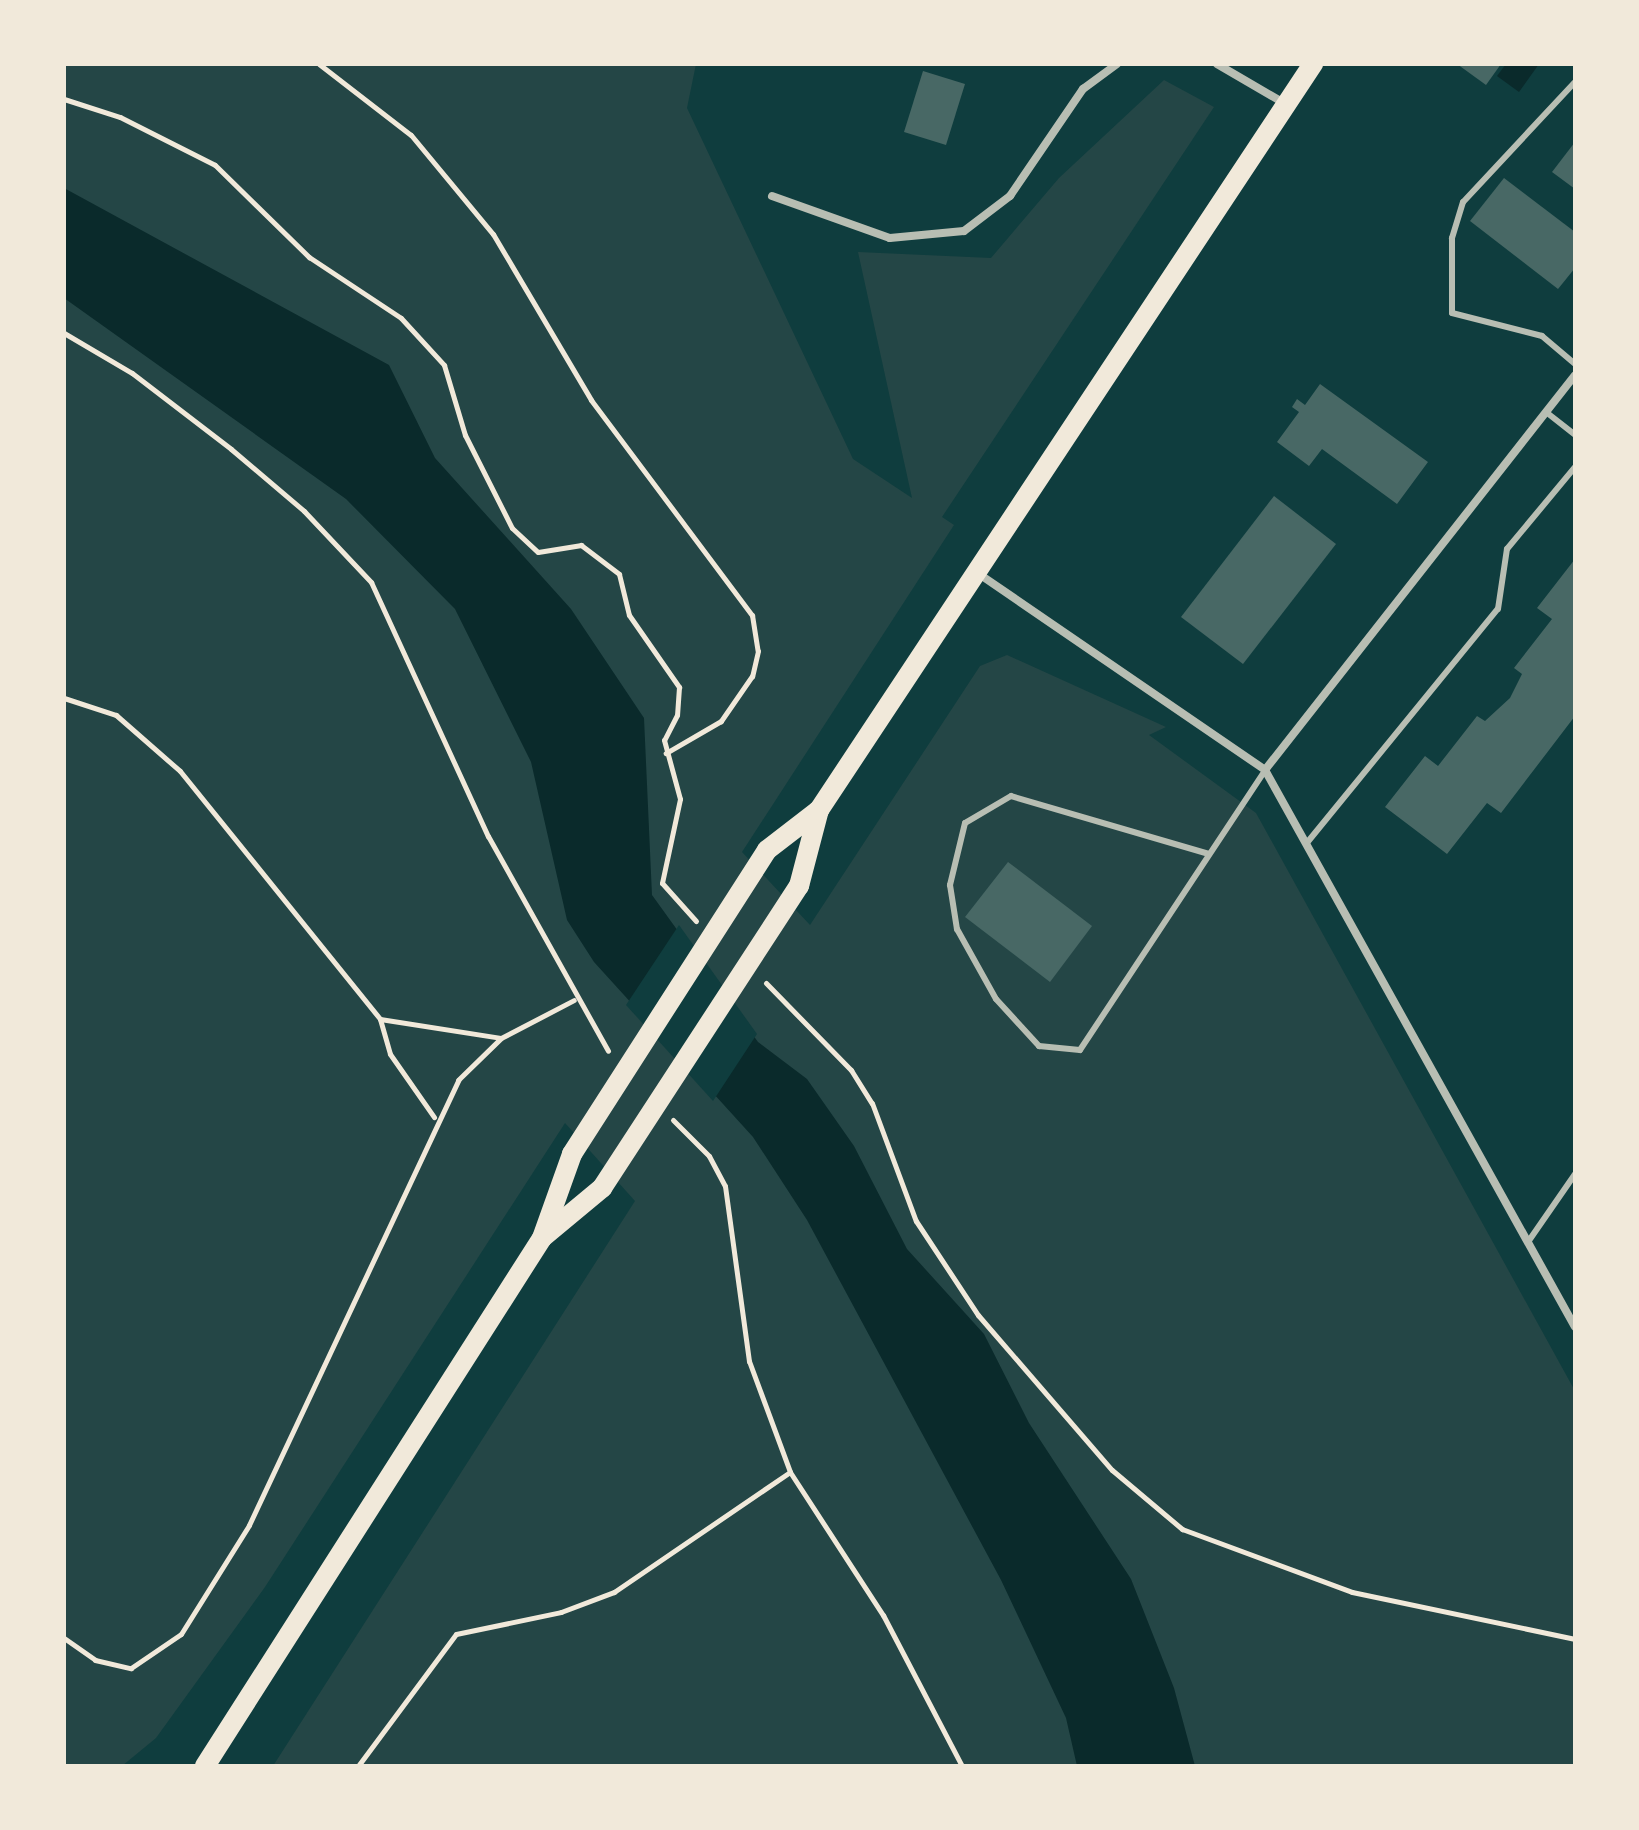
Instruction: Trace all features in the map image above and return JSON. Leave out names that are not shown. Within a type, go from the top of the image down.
[{"type":"main road","points":[[205,1766],[542,1238],[572,1154],[767,850],[819,810],[979,574],[1313,64]]},
{"type":"main road","points":[[542,1238],[602,1188],[799,886],[819,810]]},
{"type":"street","points":[[772,196],[890,238],[964,231],[996,212],[1083,89],[1117,64]]},
{"type":"street","points":[[1217,64],[1288,106]]},
{"type":"street","points":[[1265,770],[1575,375]]},
{"type":"street","points":[[979,574],[1265,770],[1575,1327]]},
{"type":"lane","points":[[1575,82],[1463,202],[1452,238],[1452,313],[1542,336],[1575,364]]},
{"type":"lane","points":[[1546,412],[1575,435]]},
{"type":"lane","points":[[1306,844],[1498,609],[1507,549],[1575,467]]},
{"type":"lane","points":[[1209,854],[1011,796],[965,823],[950,885],[957,929],[996,999],[1039,1046],[1080,1050],[1265,770]]},
{"type":"lane","points":[[1528,1242],[1575,1174]]},
{"type":"path","points":[[319,64],[411,135],[493,234],[591,400],[752,615],[758,651],[752,676],[721,721],[666,753]]},
{"type":"path","points":[[64,99],[215,165],[309,257],[401,318],[434,349],[465,435],[512,528],[538,552],[581,545],[619,574],[629,615],[679,687],[666,753],[680,799],[662,883],[700,924]]},
{"type":"path","points":[[64,333],[132,373],[231,449],[304,511],[371,582],[488,836],[574,1000],[612,1056]]},
{"type":"path","points":[[64,698],[116,715],[180,771],[380,1019],[390,1054],[435,1117]]},
{"type":"path","points":[[752,971],[851,1070],[887,1132],[916,1221],[978,1315],[1112,1470],[1182,1529],[1352,1592],[1575,1639]]},
{"type":"path","points":[[64,1638],[95,1660],[131,1668],[181,1634],[249,1525],[435,1117],[458,1080],[501,1038],[574,1000]]},
{"type":"path","points":[[380,1019],[501,1038]]},
{"type":"path","points":[[660,1108],[709,1156],[725,1186],[749,1361],[790,1472],[883,1615],[962,1766]]},
{"type":"path","points":[[358,1766],[456,1634],[561,1612],[614,1592],[790,1472]]},
{"type":"shaded area","points":[[64,64],[696,64],[687,108],[853,459],[912,498],[858,252],[991,258],[1059,178],[1164,80],[1214,107],[942,517],[954,525],[742,852],[810,925],[980,666],[1007,655],[1166,727],[1149,735],[1256,813],[1575,1391],[1575,1766],[273,1766],[635,1201],[565,1123],[265,1587],[156,1738],[122,1766],[64,1764]]},
{"type":"shaded area","points":[[1506,64],[1539,64],[1519,92],[1497,76]]},
{"type":"shaded area","points":[[64,188],[389,365],[435,458],[571,609],[644,718],[652,895],[758,1042],[807,1079],[854,1146],[907,1249],[984,1334],[1029,1423],[1131,1579],[1174,1688],[1195,1766],[1077,1766],[1066,1718],[1001,1580],[807,1220],[753,1137],[594,962],[567,920],[531,762],[455,609],[346,499],[64,298]]},
{"type":"pier","points":[[679,925],[757,1034],[713,1101],[626,1005]]},
{"type":"building","points":[[1457,64],[1501,64],[1486,85]]},
{"type":"building","points":[[923,71],[965,84],[946,145],[904,132]]},
{"type":"building","points":[[1575,142],[1575,189],[1552,172]]},
{"type":"building","points":[[1504,178],[1575,232],[1575,268],[1558,289],[1470,221]]},
{"type":"building","points":[[1320,384],[1428,462],[1397,504],[1322,449],[1309,466],[1277,442],[1299,412],[1292,407],[1297,399],[1305,405]]},
{"type":"building","points":[[1274,496],[1336,544],[1243,664],[1181,617]]},
{"type":"building","points":[[1575,559],[1575,716],[1501,813],[1487,803],[1447,854],[1385,807],[1425,756],[1438,766],[1477,716],[1485,721],[1510,698],[1522,674],[1514,668],[1552,619],[1537,608]]},
{"type":"building","points":[[1008,862],[1092,926],[1050,982],[965,917]]}]
